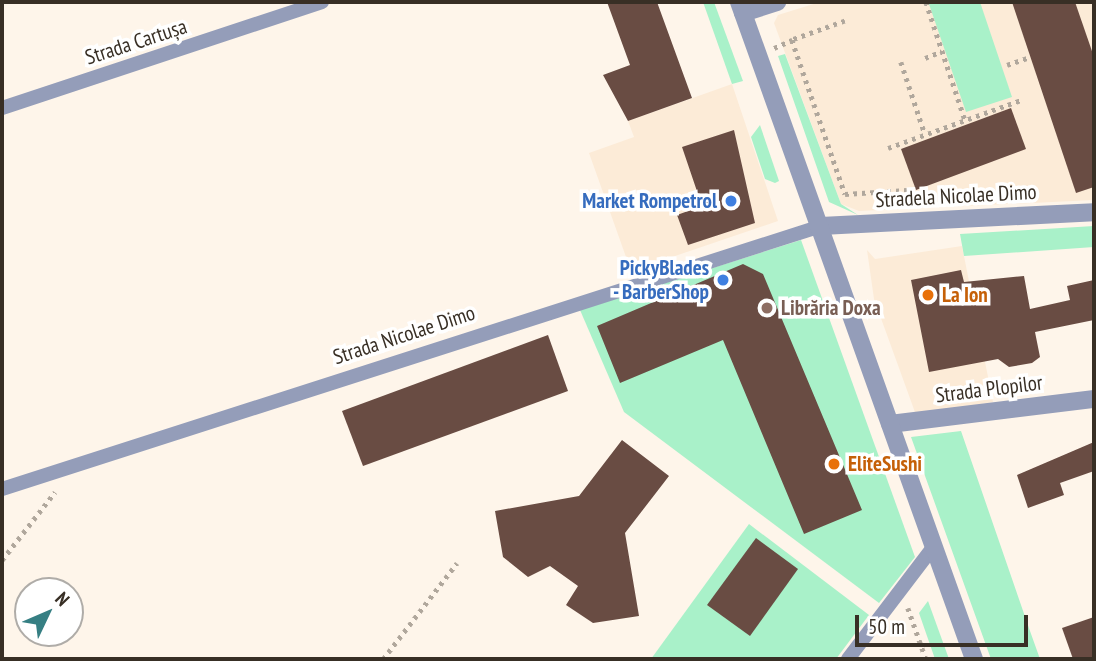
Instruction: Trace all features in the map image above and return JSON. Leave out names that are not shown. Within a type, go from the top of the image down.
[{"type":"street","points":[[777,2],[741,7],[974,659]]},
{"type":"street","name":"Stradela Nicolae Dimo","points":[[821,226],[1094,212]]},
{"type":"street","name":"Strada Plopilor","points":[[890,424],[1094,399]]},
{"type":"lane","name":"Strada Cartușa","points":[[2,108],[322,2]]},
{"type":"lane","name":"Strada Nicolae Dimo","points":[[2,489],[821,226]]},
{"type":"lane","points":[[848,659],[934,546]]},
{"type":"path","points":[[926,2],[965,120]]},
{"type":"path","points":[[772,49],[845,21]]},
{"type":"path","points":[[792,40],[845,194],[907,190]]},
{"type":"path","points":[[925,58],[942,51]]},
{"type":"path","points":[[1007,65],[1030,57]]},
{"type":"path","points":[[901,62],[925,134]]},
{"type":"path","points":[[888,148],[1021,100]]},
{"type":"path","points":[[2,560],[76,466]]},
{"type":"path","points":[[383,659],[457,563]]},
{"type":"path","points":[[902,590],[926,659]]},
{"type":"shaded area","points":[[820,2],[1094,2],[1094,200],[859,211],[841,204],[774,23],[778,15]]},
{"type":"shaded area","points":[[732,84],[778,221],[631,271],[589,153],[634,137],[628,121]]},
{"type":"shaded area","points":[[962,246],[993,402],[916,415],[874,299],[867,250],[875,259]]},
{"type":"green space","points":[[703,2],[714,2],[743,81],[732,84]]},
{"type":"green space","points":[[980,2],[1012,97],[966,112],[929,4]]},
{"type":"green space","points":[[785,54],[841,204],[858,215],[829,202],[778,56]]},
{"type":"green space","points":[[760,125],[779,181],[775,183],[765,179],[751,137]]},
{"type":"green space","points":[[1094,226],[1094,247],[964,256],[960,234]]},
{"type":"green space","points":[[801,240],[915,557],[879,603],[624,412],[580,310]]},
{"type":"green space","points":[[961,431],[1040,659],[991,659],[911,437]]},
{"type":"green space","points":[[749,524],[869,615],[836,659],[651,659]]},
{"type":"green space","points":[[928,601],[949,659],[935,659],[919,613]]},
{"type":"building","points":[[607,2],[657,2],[692,98],[628,121],[603,75],[630,65]]},
{"type":"building","points":[[1012,2],[1075,2],[1094,57],[1094,187],[1076,193]]},
{"type":"building","points":[[1011,108],[1026,149],[916,190],[901,149]]},
{"type":"building","points":[[734,130],[755,223],[688,245],[677,215],[702,206],[682,147]]},
{"type":"building","points":[[743,264],[763,274],[862,510],[804,534],[723,340],[620,383],[597,326]]},
{"type":"building","points":[[961,270],[964,282],[1024,276],[1030,309],[1070,300],[1067,286],[1094,280],[1094,320],[1035,332],[1040,357],[1032,363],[1009,367],[998,359],[929,372],[911,280]]},
{"type":"building","points":[[548,335],[568,391],[363,466],[342,411]]},
{"type":"building","points":[[622,440],[669,476],[625,533],[639,616],[593,623],[566,605],[578,586],[550,566],[528,577],[503,557],[495,511],[579,496]]},
{"type":"building","points":[[1094,442],[1094,471],[1060,483],[1064,495],[1028,508],[1017,475]]},
{"type":"building","points":[[756,538],[798,569],[750,636],[707,605]]},
{"type":"building","points":[[1094,617],[1094,659],[1073,659],[1062,628]]},
{"type":"place","name":"Market Rompetrol","points":[[731,201]]},
{"type":"place","name":"PickyBlades - BarberShop","points":[[723,280]]},
{"type":"place","name":"La Ion","points":[[928,295]]},
{"type":"place","name":"Librăria Doxa","points":[[767,308]]},
{"type":"place","name":"EliteSushi","points":[[834,464]]}]
